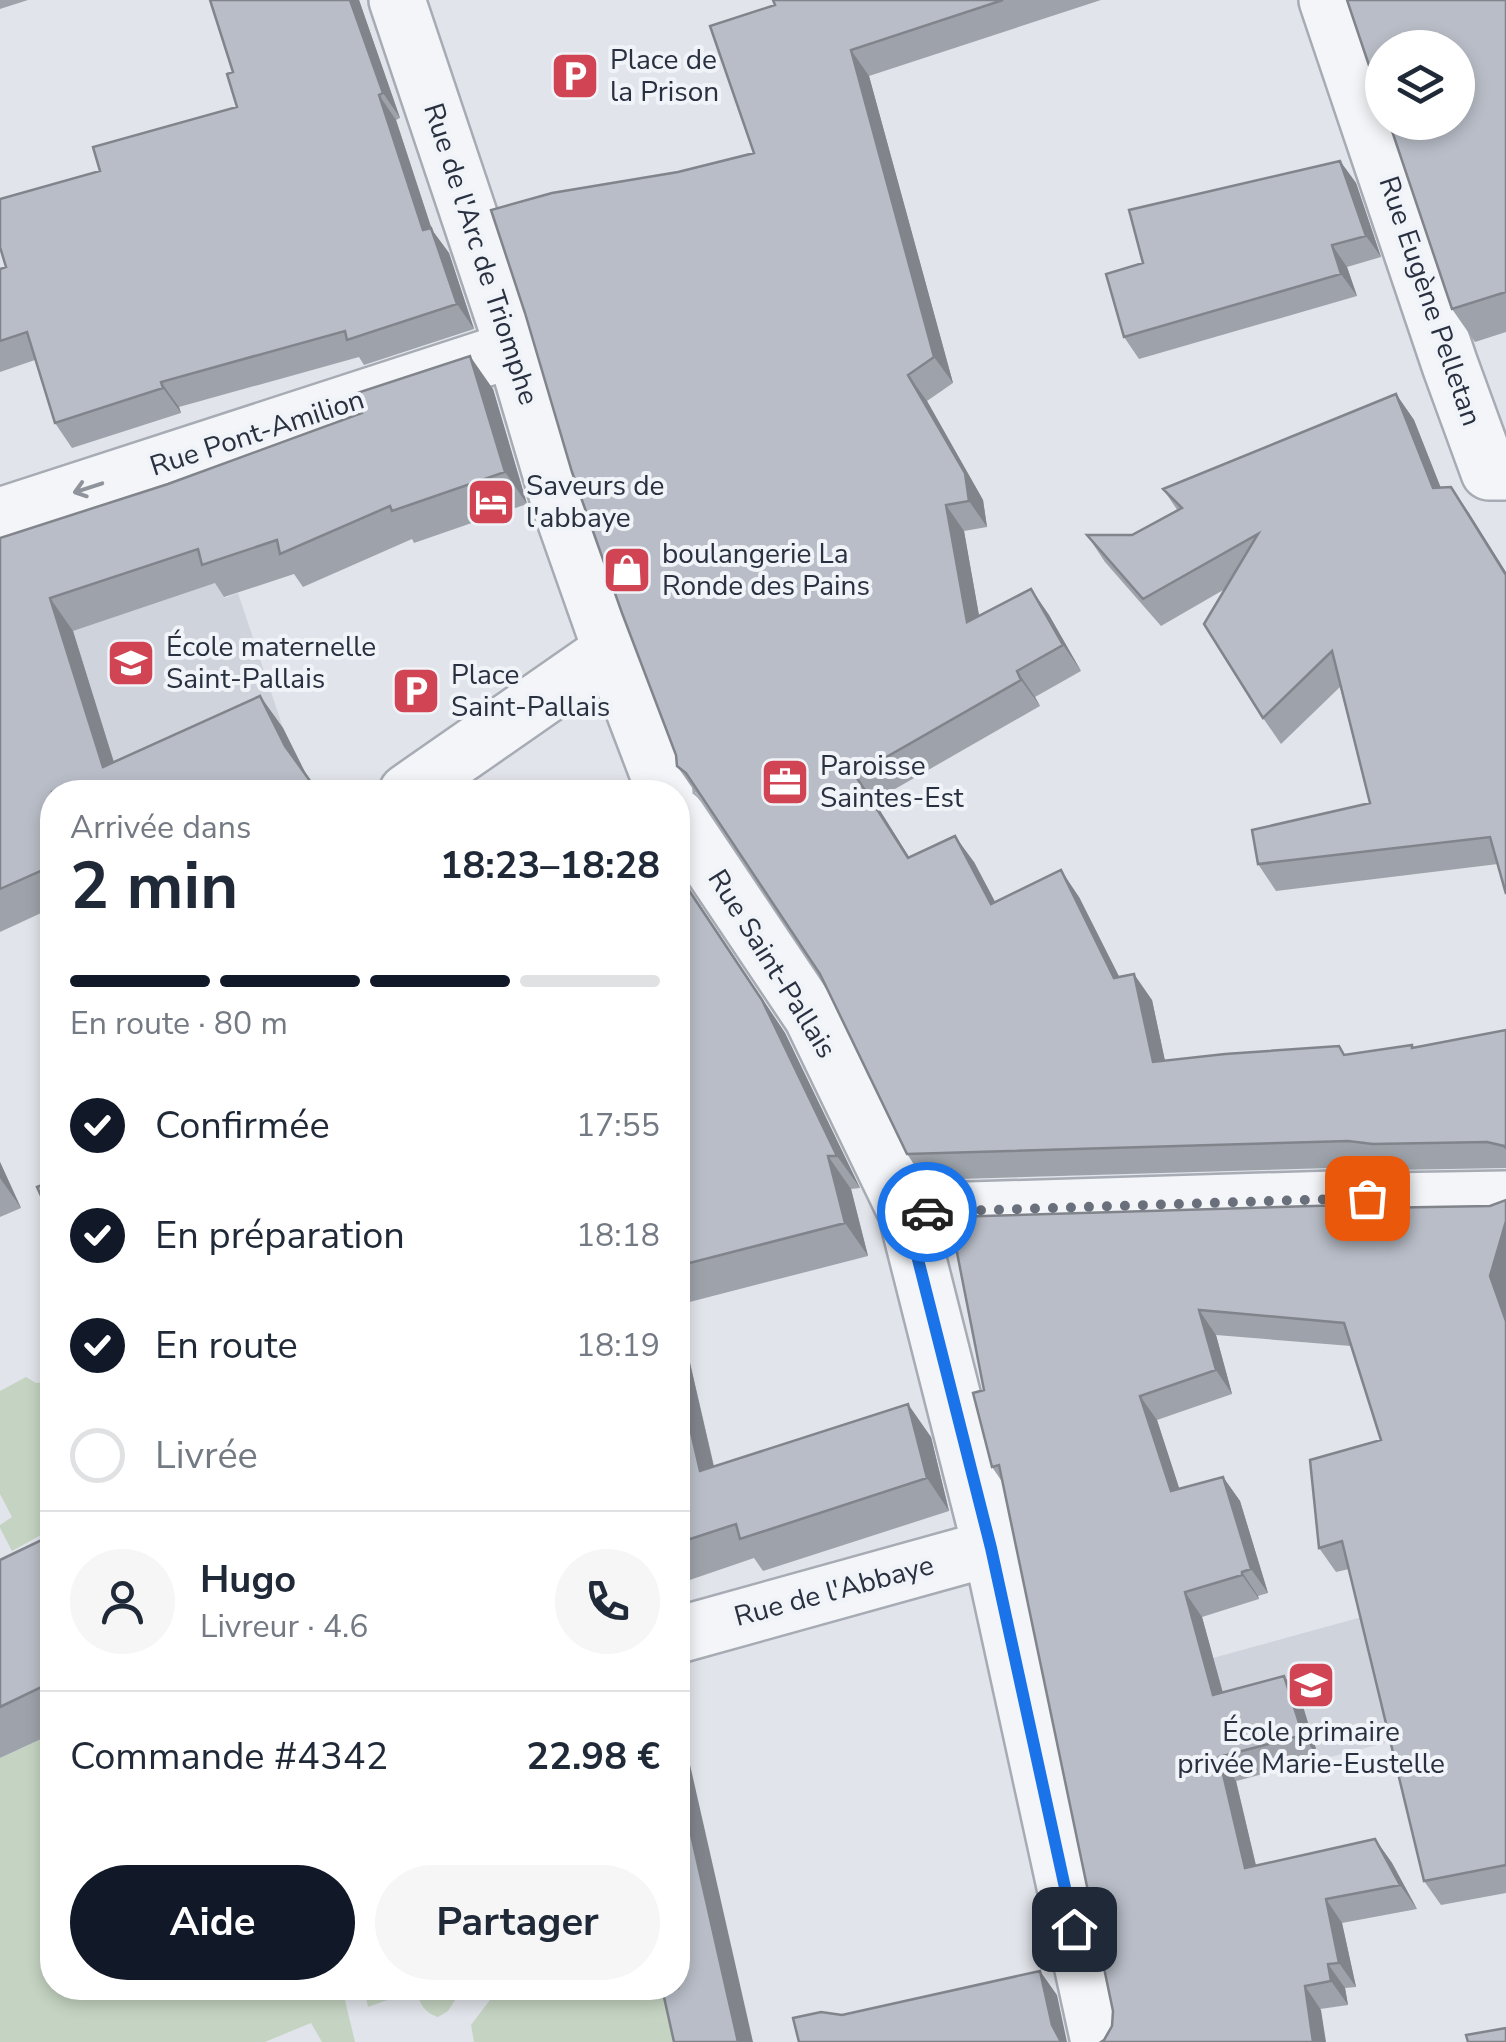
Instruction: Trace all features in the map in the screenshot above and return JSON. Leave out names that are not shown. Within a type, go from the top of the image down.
[{"type":"street","name":"Rue de l'Arc de Triomphe","points":[[397,0],[611,650]]},
{"type":"street","name":"Rue Eugène Pelletan","points":[[1327,0],[1490,472],[1506,472]]},
{"type":"street","name":"Rue Pont-Amilion","points":[[0,516],[514,349]]},
{"type":"street","points":[[424,780],[611,650],[660,780]]},
{"type":"street","name":"Rue Saint-Pallais","points":[[690,834],[812,1016],[906,1212],[991,1548],[1099,2042]]},
{"type":"street","points":[[906,1212],[1367,1198],[1506,1199]]},
{"type":"street","name":"Rue de l'Abbaye","points":[[690,1632],[991,1548]]},
{"type":"shaded area","name":"École maternelle Saint-Pallais","points":[[0,578],[220,582],[225,598],[238,593],[283,728],[309,780],[49,780]]},
{"type":"shaded area","name":"École primaire privée Marie-Eustelle","points":[[1402,1606],[1506,1712],[1085,1820],[1060,1700]]},
{"type":"green space","points":[[26,1377],[40,1383],[40,1536],[12,1551],[0,1528],[12,1517],[0,1494],[0,1391]]},
{"type":"green space","points":[[40,1740],[40,2000],[345,2000],[355,2042],[322,2042],[311,2023],[265,2042],[0,2042],[0,1758]]},
{"type":"green space","points":[[367,2000],[387,2000],[368,2007]]},
{"type":"green space","points":[[420,2000],[455,2000],[438,2017]]},
{"type":"green space","points":[[490,2000],[681,2000],[690,2042],[474,2042],[471,2025]]},
{"type":"building","points":[[210,0],[350,0],[383,93],[379,95],[423,230],[431,228],[457,304],[347,340],[345,331],[161,382],[163,388],[55,423],[27,332],[0,341],[0,269],[6,267],[0,247],[0,199],[100,171],[93,147],[237,107],[227,74],[233,72]]},
{"type":"building","points":[[773,0],[1003,0],[851,50],[934,357],[908,375],[965,473],[969,501],[946,505],[967,622],[1031,589],[1063,645],[1017,671],[1021,680],[855,775],[908,858],[955,836],[991,904],[1061,870],[1114,978],[1134,974],[1153,1062],[1339,1046],[1344,1055],[1412,1048],[1506,1030],[1506,1148],[1487,1142],[1348,1141],[907,1154],[820,974],[686,773],[677,766],[572,472],[491,210],[552,193],[678,172],[754,153],[710,26],[775,5]]},
{"type":"building","points":[[1347,0],[1506,0],[1506,292],[1452,309],[1395,140],[1475,140],[1475,30],[1365,30],[1365,53]]},
{"type":"building","points":[[1340,161],[1366,236],[1332,245],[1341,274],[1124,337],[1106,274],[1143,263],[1129,210]]},
{"type":"building","points":[[470,356],[505,472],[392,511],[390,506],[280,554],[277,540],[202,565],[198,549],[50,598],[103,767],[260,696],[285,746],[309,780],[40,780],[40,871],[0,889],[0,538],[168,484],[362,413],[357,393]]},
{"type":"building","points":[[1396,394],[1433,488],[1451,487],[1506,575],[1506,894],[1490,837],[1258,864],[1252,830],[1370,803],[1332,651],[1263,718],[1204,624],[1258,534],[1143,599],[1087,535],[1132,535],[1182,508],[1163,489]]},
{"type":"building","points":[[690,892],[762,1000],[837,1156],[828,1156],[845,1223],[690,1263]]},
{"type":"building","points":[[1506,1200],[1506,1221],[1490,1276],[1506,1321],[1506,1865],[1424,1881],[1342,1541],[1319,1548],[1310,1460],[1381,1440],[1344,1323],[1199,1310],[1216,1370],[1140,1396],[1171,1491],[1223,1477],[1251,1569],[1185,1592],[1213,1695],[1284,1676],[1303,1735],[1219,1757],[1245,1868],[1375,1839],[1400,1885],[1326,1899],[1339,1963],[1328,1964],[1331,1981],[1305,1986],[1313,2042],[1101,2042],[1112,2026],[1113,2011],[999,1465],[992,1467],[973,1393],[984,1390],[950,1217],[1348,1205],[1490,1206]]},
{"type":"building","points":[[908,1404],[927,1478],[740,1539],[736,1524],[690,1539],[690,1428],[700,1471]]},
{"type":"building","points":[[40,1541],[40,1688],[0,1707],[0,1560]]},
{"type":"building","points":[[690,1830],[738,2042],[674,2042],[665,2000],[690,2000]]},
{"type":"building","points":[[1040,1971],[1052,2025],[1064,2042],[799,2042],[793,2018],[821,2012],[842,2015]]},
{"type":"building","points":[[1506,2028],[1506,2042],[1468,2042],[1466,2035]]},
{"type":"way so far","points":[[927,1212],[1367,1198]]},
{"type":"place","name":"Place de la Prison","points":[[575,76]]},
{"type":"place","name":"Saveurs de l'abbaye","points":[[491,502]]},
{"type":"place","name":"boulangerie La Ronde des Pains","points":[[627,570]]},
{"type":"place","name":"École maternelle Saint-Pallais","points":[[131,663]]},
{"type":"place","name":"Place Saint-Pallais","points":[[416,691]]},
{"type":"place","name":"Paroisse Saintes-Est","points":[[785,782]]},
{"type":"place","name":"École primaire privée Marie-Eustelle","points":[[1311,1685]]},
{"type":"route","points":[[927,1212],[906,1212],[991,1548],[1074,1929]]}]
